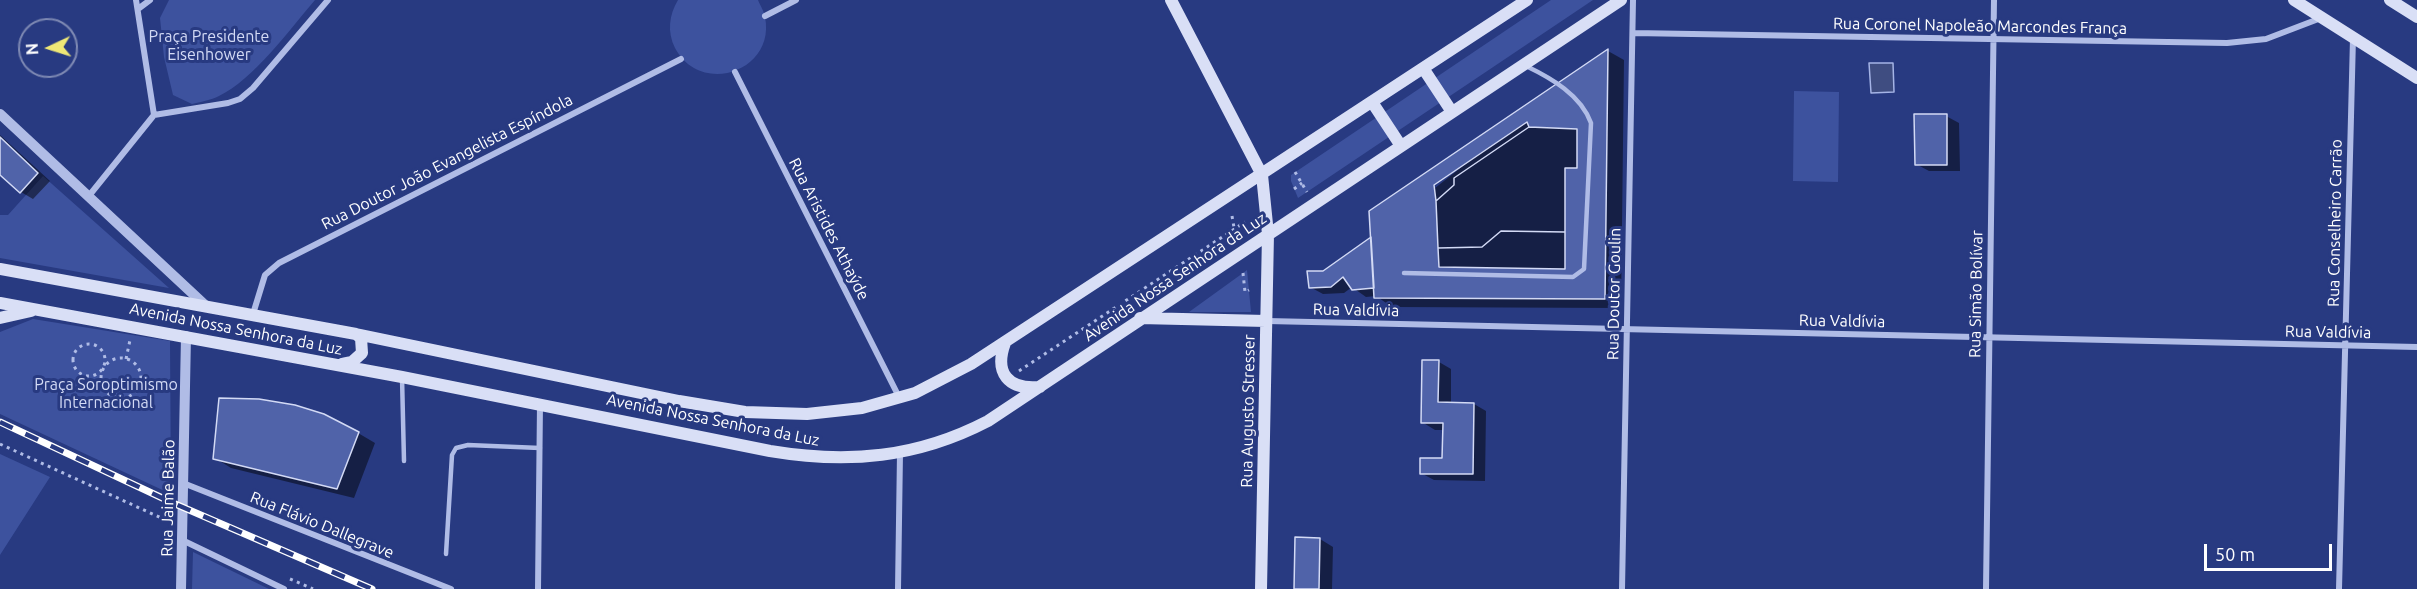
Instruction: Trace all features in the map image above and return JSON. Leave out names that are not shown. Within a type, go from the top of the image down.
[{"type":"main road","points":[[1171,0],[1262,175]]},
{"type":"main road","name":"Avenida Nossa Senhora da Luz","points":[[0,268],[253,314],[745,412],[807,414],[840,411],[899,398],[942,381],[1005,343],[1527,0]]},
{"type":"main road","name":"Avenida Nossa Senhora da Luz","points":[[0,303],[338,364],[799,456],[847,458],[900,453],[964,433],[988,421],[1621,0]]},
{"type":"main road","points":[[2294,0],[2417,78]]},
{"type":"main road","points":[[2390,0],[2417,17]]},
{"type":"main road","points":[[1423,68],[1452,112]]},
{"type":"main road","points":[[1372,102],[1401,146]]},
{"type":"main road","name":"Rua Augusto Stresser","points":[[1261,589],[1268,234],[1262,175]]},
{"type":"main road","points":[[0,318],[36,309]]},
{"type":"main road","points":[[1140,318],[1266,321]]},
{"type":"main road","points":[[338,364],[352,362],[362,352],[361,338],[356,334]]},
{"type":"main road","points":[[1005,343],[1001,356],[1002,368],[1007,379],[1014,386],[1024,389],[1041,387]]},
{"type":"street","points":[[136,0],[154,115]]},
{"type":"street","points":[[138,9],[150,0]]},
{"type":"street","points":[[88,197],[154,115],[240,99],[328,0]]},
{"type":"street","points":[[765,16],[796,0]]},
{"type":"street","name":"Rua Doutor Goulin","points":[[1622,589],[1633,0]]},
{"type":"street","name":"Rua Simão Bolívar","points":[[1986,589],[1994,0]]},
{"type":"street","name":"Rua Coronel Napoleão Marcondes França","points":[[1633,33],[2247,42],[2286,33],[2322,18]]},
{"type":"street","name":"Rua Conselheiro Carrão","points":[[2339,589],[2353,37]]},
{"type":"street","name":"Rua Doutor João Evangelista Espíndola","points":[[253,314],[265,275],[279,263],[681,59]]},
{"type":"street","name":"Rua Aristides Athaýde","points":[[735,72],[899,398]]},
{"type":"street","points":[[0,114],[206,306]]},
{"type":"street","name":"Rua Valdívia","points":[[1266,321],[2417,347]]},
{"type":"street","name":"Rua Jaime Balão","points":[[182,589],[186,336]]},
{"type":"street","points":[[538,589],[540,404]]},
{"type":"street","points":[[898,589],[900,453]]},
{"type":"street","name":"Rua Flávio Dallegrave","points":[[183,483],[451,589]]},
{"type":"street","points":[[182,540],[284,589]]},
{"type":"lane","points":[[1404,273],[1573,277],[1584,268],[1591,123],[1586,110],[1570,94],[1549,78],[1523,65]]},
{"type":"lane","points":[[402,377],[404,462]]},
{"type":"lane","points":[[446,554],[452,455],[456,448],[468,445],[540,448]]},
{"type":"path","points":[[1295,172],[1307,192]]},
{"type":"path","points":[[1294,189],[1302,183]]},
{"type":"path","points":[[1232,216],[1236,239]]},
{"type":"path","points":[[1015,374],[1245,222]]},
{"type":"path","points":[[1243,273],[1245,291],[1249,290]]},
{"type":"path","points":[[126,359],[130,338]]},
{"type":"path","points":[[95,345],[96,339]]},
{"type":"path","points":[[126,359],[114,359],[104,368],[96,374],[86,376],[74,366],[74,356],[80,347],[95,345],[103,352],[104,368],[101,381],[103,387],[113,396],[126,398],[137,390],[141,378],[137,366],[126,359]]},
{"type":"path","points":[[0,444],[173,524]]},
{"type":"green space","name":"Praça Presidente Eisenhower","points":[[169,0],[315,0],[270,53],[245,78],[219,96],[192,104],[173,95],[164,57],[160,18]]},
{"type":"green space","points":[[678,0],[758,0],[765,17],[765,36],[759,52],[748,63],[734,71],[718,74],[702,71],[687,63],[675,48],[670,30],[671,18]]},
{"type":"green space","points":[[1551,0],[1593,0],[1298,198],[1291,175]]},
{"type":"green space","points":[[1794,91],[1839,92],[1838,182],[1793,181]]},
{"type":"green space","points":[[43,176],[169,288],[0,258],[0,215],[8,215]]},
{"type":"green space","points":[[1247,270],[1251,312],[1189,312],[1243,273]]},
{"type":"green space","name":"Praça Soroptimismo Internacional","points":[[33,319],[170,341],[171,494],[0,414],[0,332]]},
{"type":"green space","points":[[0,454],[50,477],[0,555]]},
{"type":"green space","points":[[193,552],[269,589],[192,589]]},
{"type":"shaded area","points":[[1869,63],[1893,63],[1894,92],[1871,93]]},
{"type":"building","points":[[1608,49],[1605,299],[1374,298],[1369,211]]},
{"type":"building","points":[[1914,114],[1947,114],[1947,165],[1915,165]]},
{"type":"building","points":[[1527,122],[1529,127],[1454,178],[1454,185],[1436,201],[1434,185]]},
{"type":"building","points":[[1529,127],[1577,129],[1577,168],[1565,168],[1565,232],[1501,231],[1482,247],[1438,248],[1436,201],[1454,185],[1454,178]]},
{"type":"building","points":[[0,137],[38,173],[20,193],[0,175]]},
{"type":"building","points":[[1501,231],[1565,232],[1565,269],[1439,267],[1438,248],[1482,247]]},
{"type":"building","points":[[1371,237],[1374,288],[1352,290],[1343,277],[1331,287],[1309,288],[1307,271],[1323,271]]},
{"type":"building","points":[[1422,360],[1439,360],[1438,402],[1474,403],[1473,474],[1420,474],[1420,458],[1442,458],[1443,423],[1421,423]]},
{"type":"building","points":[[219,398],[259,399],[295,405],[324,414],[359,432],[337,489],[213,459]]},
{"type":"building","points":[[1295,537],[1320,538],[1319,589],[1294,589]]},
{"type":"railway","points":[[0,422],[173,503],[372,589]]}]
